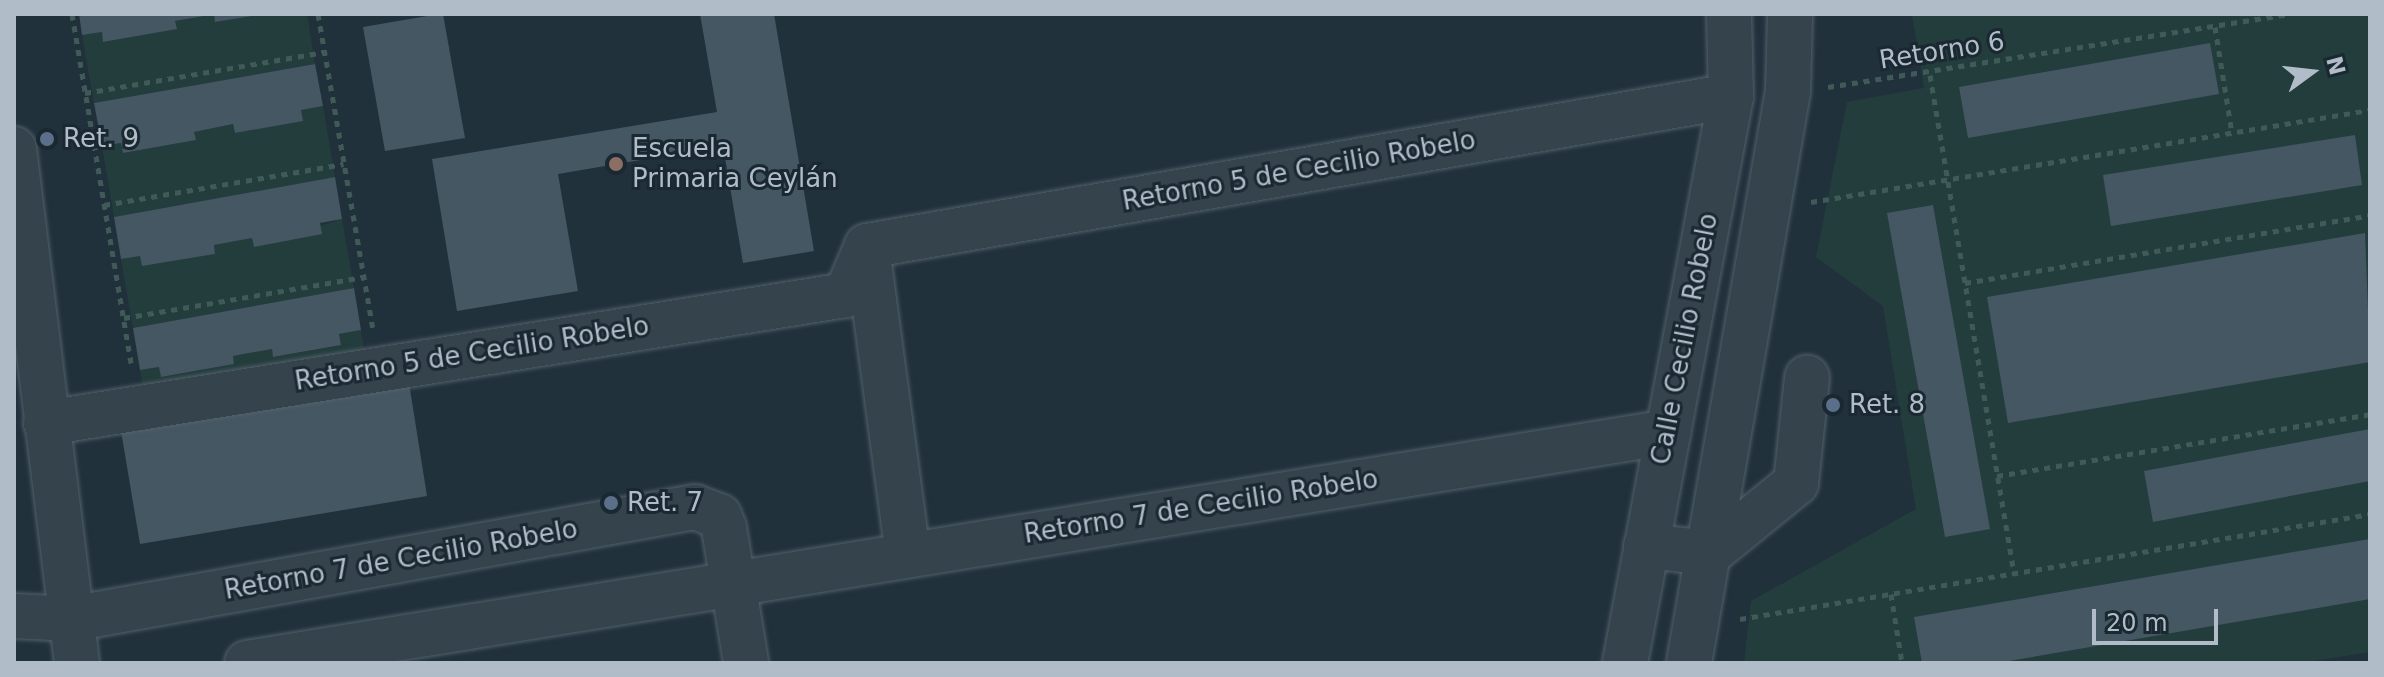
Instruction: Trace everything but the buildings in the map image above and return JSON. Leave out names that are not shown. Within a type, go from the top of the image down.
[{"type":"street","name":"Calle Cecilio Robelo","points":[[1625,663],[1731,96],[1729,14]]},
{"type":"street","name":"Calle Cecilio Robelo","points":[[1693,644],[1788,91],[1790,14]]},
{"type":"street","name":"Retorno 5 de Cecilio Robelo","points":[[46,423],[846,295],[867,246],[1731,96]]},
{"type":"street","points":[[14,149],[24,300],[46,423],[77,663]]},
{"type":"street","points":[[867,246],[908,555]]},
{"type":"street","points":[[1646,546],[1710,553],[1800,477],[1807,378]]},
{"type":"street","name":"Retorno 7 de Cecilio Robelo","points":[[247,663],[1668,432]]},
{"type":"street","name":"Retorno 7 de Cecilio Robelo","points":[[14,616],[71,619],[695,507],[719,516],[734,583]]},
{"type":"street","points":[[734,583],[746,663]]},
{"type":"path","points":[[72,14],[139,407]]},
{"type":"path","points":[[318,14],[380,368]]},
{"type":"path","name":"Retorno 6","points":[[1788,91],[1930,75],[2291,14]]},
{"type":"path","points":[[2215,27],[2232,133]]},
{"type":"path","points":[[85,93],[325,52]]},
{"type":"path","points":[[1930,75],[2014,573]]},
{"type":"path","points":[[1767,204],[1827,201],[2370,110]]},
{"type":"path","points":[[104,205],[344,164]]},
{"type":"path","points":[[1965,283],[2370,215]]},
{"type":"path","points":[[124,318],[364,277]]},
{"type":"path","points":[[1997,476],[2370,414]]},
{"type":"path","points":[[1693,644],[1891,594],[2370,514]]},
{"type":"path","points":[[1891,594],[1902,663]]},
{"type":"green space","points":[[213,14],[216,22],[260,14],[307,14],[315,64],[94,103],[82,35],[102,32],[104,42],[176,29],[175,21]]},
{"type":"green space","points":[[1912,14],[2370,14],[2370,652],[2301,663],[1744,663],[1751,601],[1916,509],[1883,306],[1816,257],[1847,102],[1924,88]]},
{"type":"green space","points":[[323,106],[335,177],[114,217],[102,146],[121,143],[123,153],[195,140],[194,132],[233,124],[235,133],[302,121],[301,110]]},
{"type":"green space","points":[[342,219],[354,288],[133,328],[121,259],[140,256],[142,266],[215,254],[214,245],[252,238],[254,247]]},
{"type":"green space","points":[[361,330],[366,363],[145,398],[140,370],[159,367],[162,377],[234,364],[233,356],[272,349],[274,357],[341,345],[339,334]]},
{"type":"place","name":"Ret. 9","points":[[47,139]]},
{"type":"place","name":"Escuela Primaria Ceylán","points":[[616,164]]},
{"type":"place","name":"Ret. 8","points":[[1833,405]]},
{"type":"place","name":"Ret. 7","points":[[611,503]]}]
